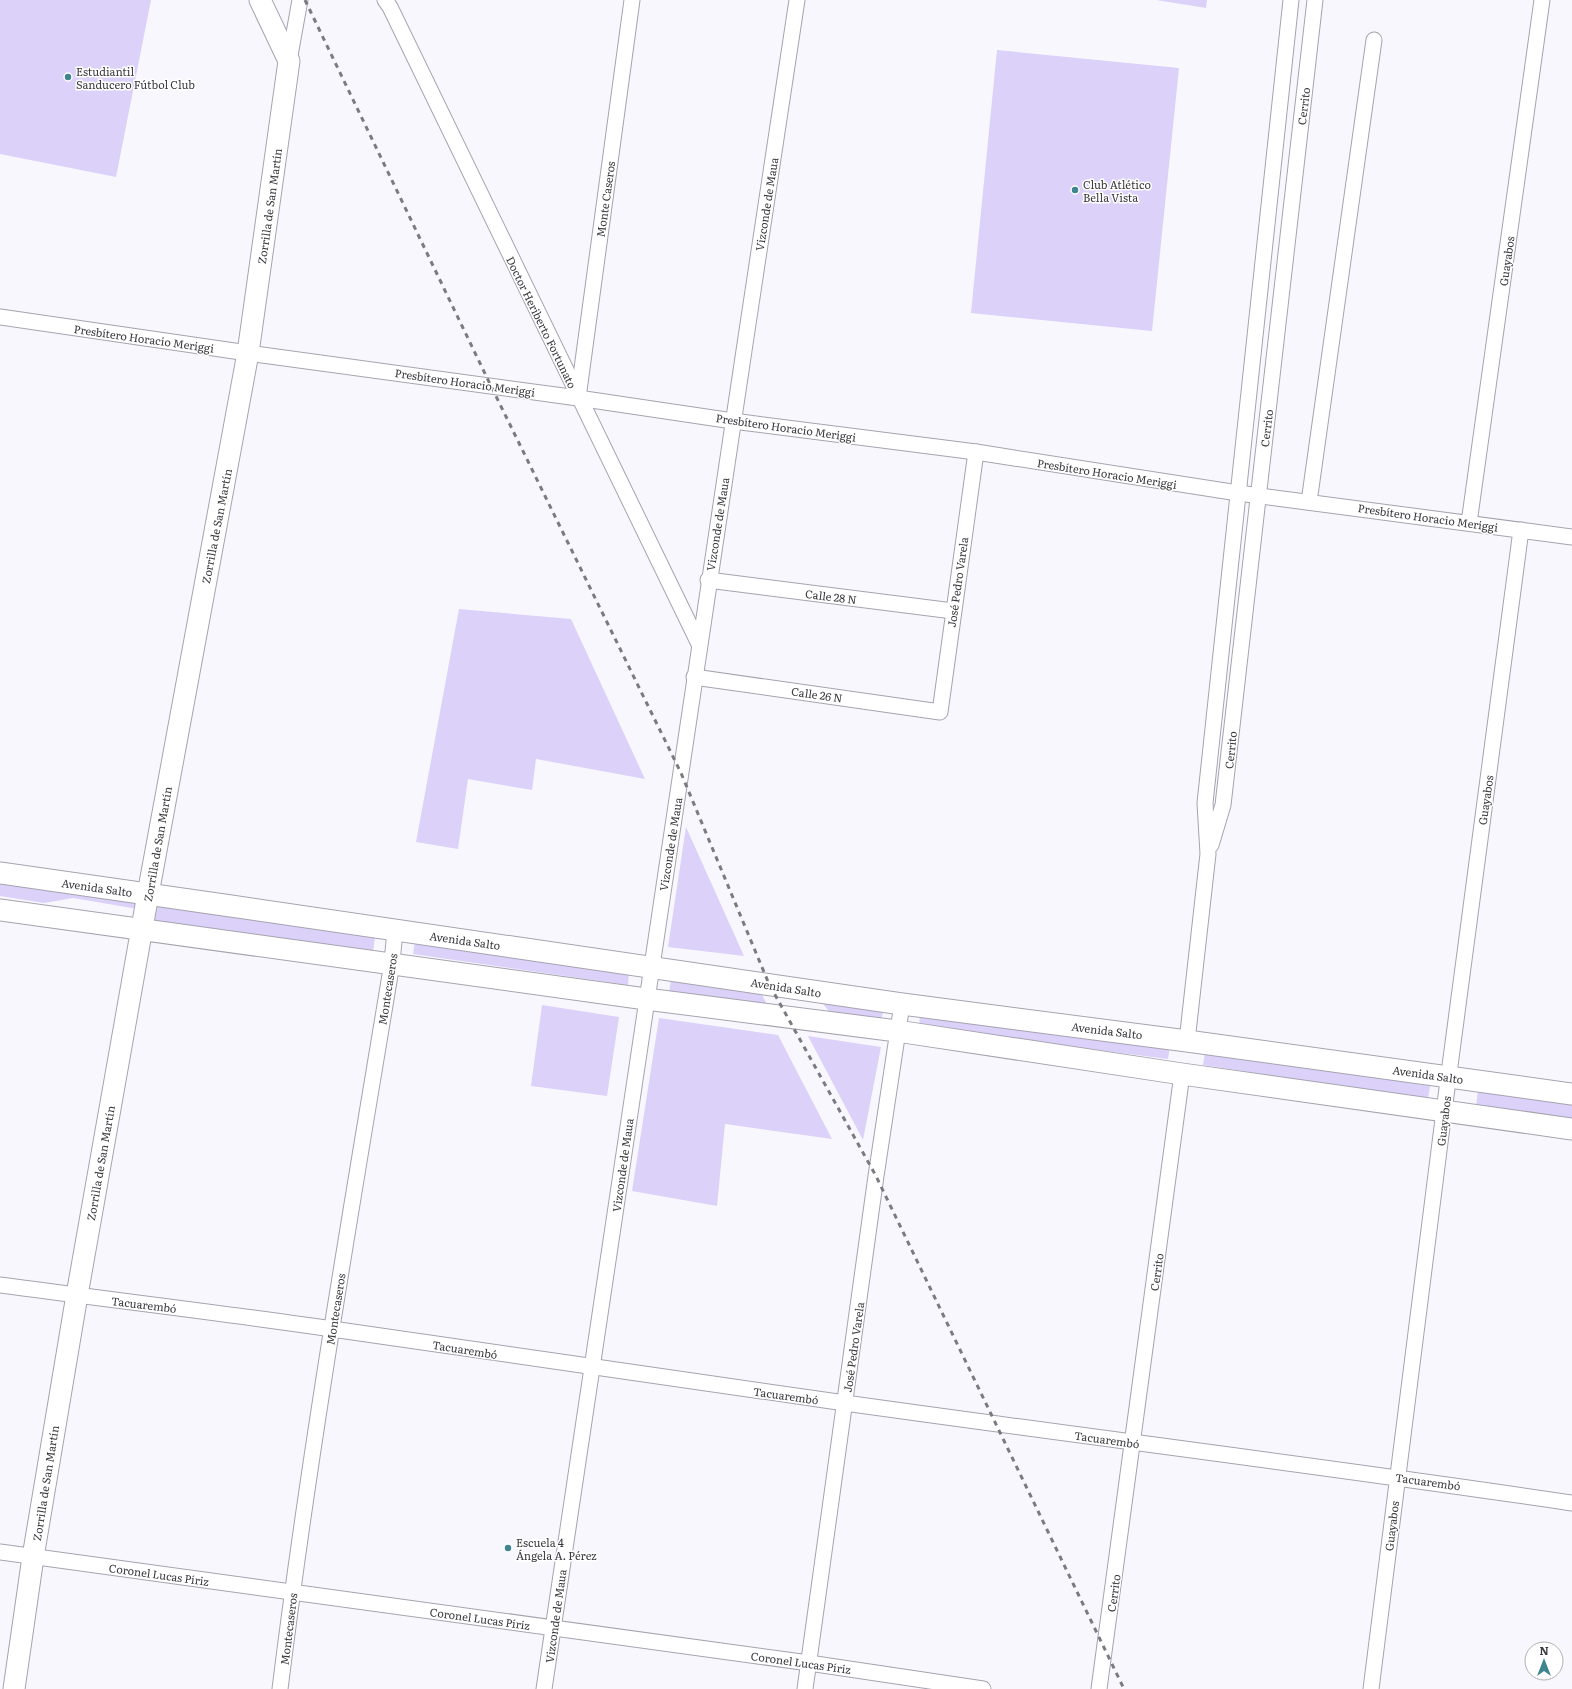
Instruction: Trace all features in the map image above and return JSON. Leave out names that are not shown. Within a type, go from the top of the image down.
[{"type":"street","points":[[260,0],[289,61]]},
{"type":"street","name":"Zorrilla de San Martín","points":[[14,1689],[33,1557],[76,1295],[141,930],[248,353],[289,61],[300,0]]},
{"type":"street","name":"Doctor Heriberto Fortunato","points":[[385,0],[390,7],[578,398],[699,644]]},
{"type":"street","name":"Monte Caseros","points":[[578,398],[632,0]]},
{"type":"street","name":"Vizconde de Maua","points":[[544,1689],[681,773],[708,580],[797,0]]},
{"type":"street","name":"Cerrito","points":[[1099,1689],[1187,1041],[1208,854],[1205,803],[1291,0]]},
{"type":"street","name":"Cerrito","points":[[1208,854],[1223,805],[1315,0]]},
{"type":"street","name":"Guayabos","points":[[1469,523],[1542,0]]},
{"type":"street","points":[[1308,502],[1374,40]]},
{"type":"street","name":"Presbítero Horacio Meriggi","points":[[0,317],[733,421],[976,452],[1238,493],[1572,537]]},
{"type":"street","name":"José Pedro Varela","points":[[940,712],[976,452]]},
{"type":"street","name":"Guayabos","points":[[1371,1689],[1444,1111],[1521,530]]},
{"type":"street","name":"Calle 28 N","points":[[708,580],[953,611]]},
{"type":"street","name":"Calle 26 N","points":[[694,677],[940,712]]},
{"type":"street","name":"Avenida Salto","points":[[0,874],[148,894],[902,1004],[1187,1041],[1572,1094]]},
{"type":"street","points":[[0,910],[646,999],[897,1031],[1182,1074],[1572,1129]]},
{"type":"street","name":"Montecaseros","points":[[280,1689],[292,1591],[332,1329],[392,963],[395,930]]},
{"type":"street","name":"José Pedro Varela","points":[[805,1689],[902,1004]]},
{"type":"street","name":"Tacuarembó","points":[[0,1285],[332,1329],[591,1368],[1133,1443],[1397,1477],[1572,1503]]},
{"type":"street","name":"Coronel Lucas Píriz","points":[[0,1552],[809,1663],[983,1689]]},
{"type":"shaded area","name":"Estudiantil Sanducero Fútbol Club","points":[[0,0],[151,0],[116,177],[0,154]]},
{"type":"shaded area","points":[[1156,0],[1207,0],[1206,8]]},
{"type":"shaded area","name":"Club Atlético Bella Vista","points":[[997,50],[1179,68],[1152,331],[971,313]]},
{"type":"shaded area","points":[[459,609],[571,619],[645,779],[536,759],[532,790],[468,779],[458,849],[416,842]]},
{"type":"shaded area","points":[[686,827],[744,956],[668,947]]},
{"type":"shaded area","points":[[0,882],[139,900],[138,909],[73,898],[44,903],[0,896]]},
{"type":"shaded area","points":[[156,903],[375,936],[373,953],[154,923]]},
{"type":"shaded area","points":[[415,941],[629,972],[628,985],[413,954]]},
{"type":"shaded area","points":[[671,980],[761,992],[768,1007],[669,992]]},
{"type":"shaded area","points":[[821,1001],[883,1012],[881,1021],[830,1013]]},
{"type":"shaded area","points":[[542,1005],[619,1017],[607,1096],[531,1086]]},
{"type":"shaded area","points":[[920,1014],[1170,1046],[1168,1059],[919,1027]]},
{"type":"shaded area","points":[[659,1018],[778,1035],[832,1139],[725,1124],[717,1206],[632,1191]]},
{"type":"shaded area","points":[[808,1036],[881,1047],[863,1140]]},
{"type":"shaded area","points":[[1205,1052],[1430,1086],[1428,1099],[1203,1065]]},
{"type":"shaded area","points":[[1478,1091],[1572,1104],[1572,1119],[1476,1106]]},
{"type":"railway","points":[[305,0],[491,386],[681,773],[769,984],[876,1176],[1124,1689]]},
{"type":"place","name":"Estudiantil Sanducero Fútbol Club","points":[[68,77]]},
{"type":"place","name":"Club Atlético Bella Vista","points":[[1075,190]]},
{"type":"place","name":"Escuela 4 Ángela A. Pérez","points":[[508,1548]]}]
